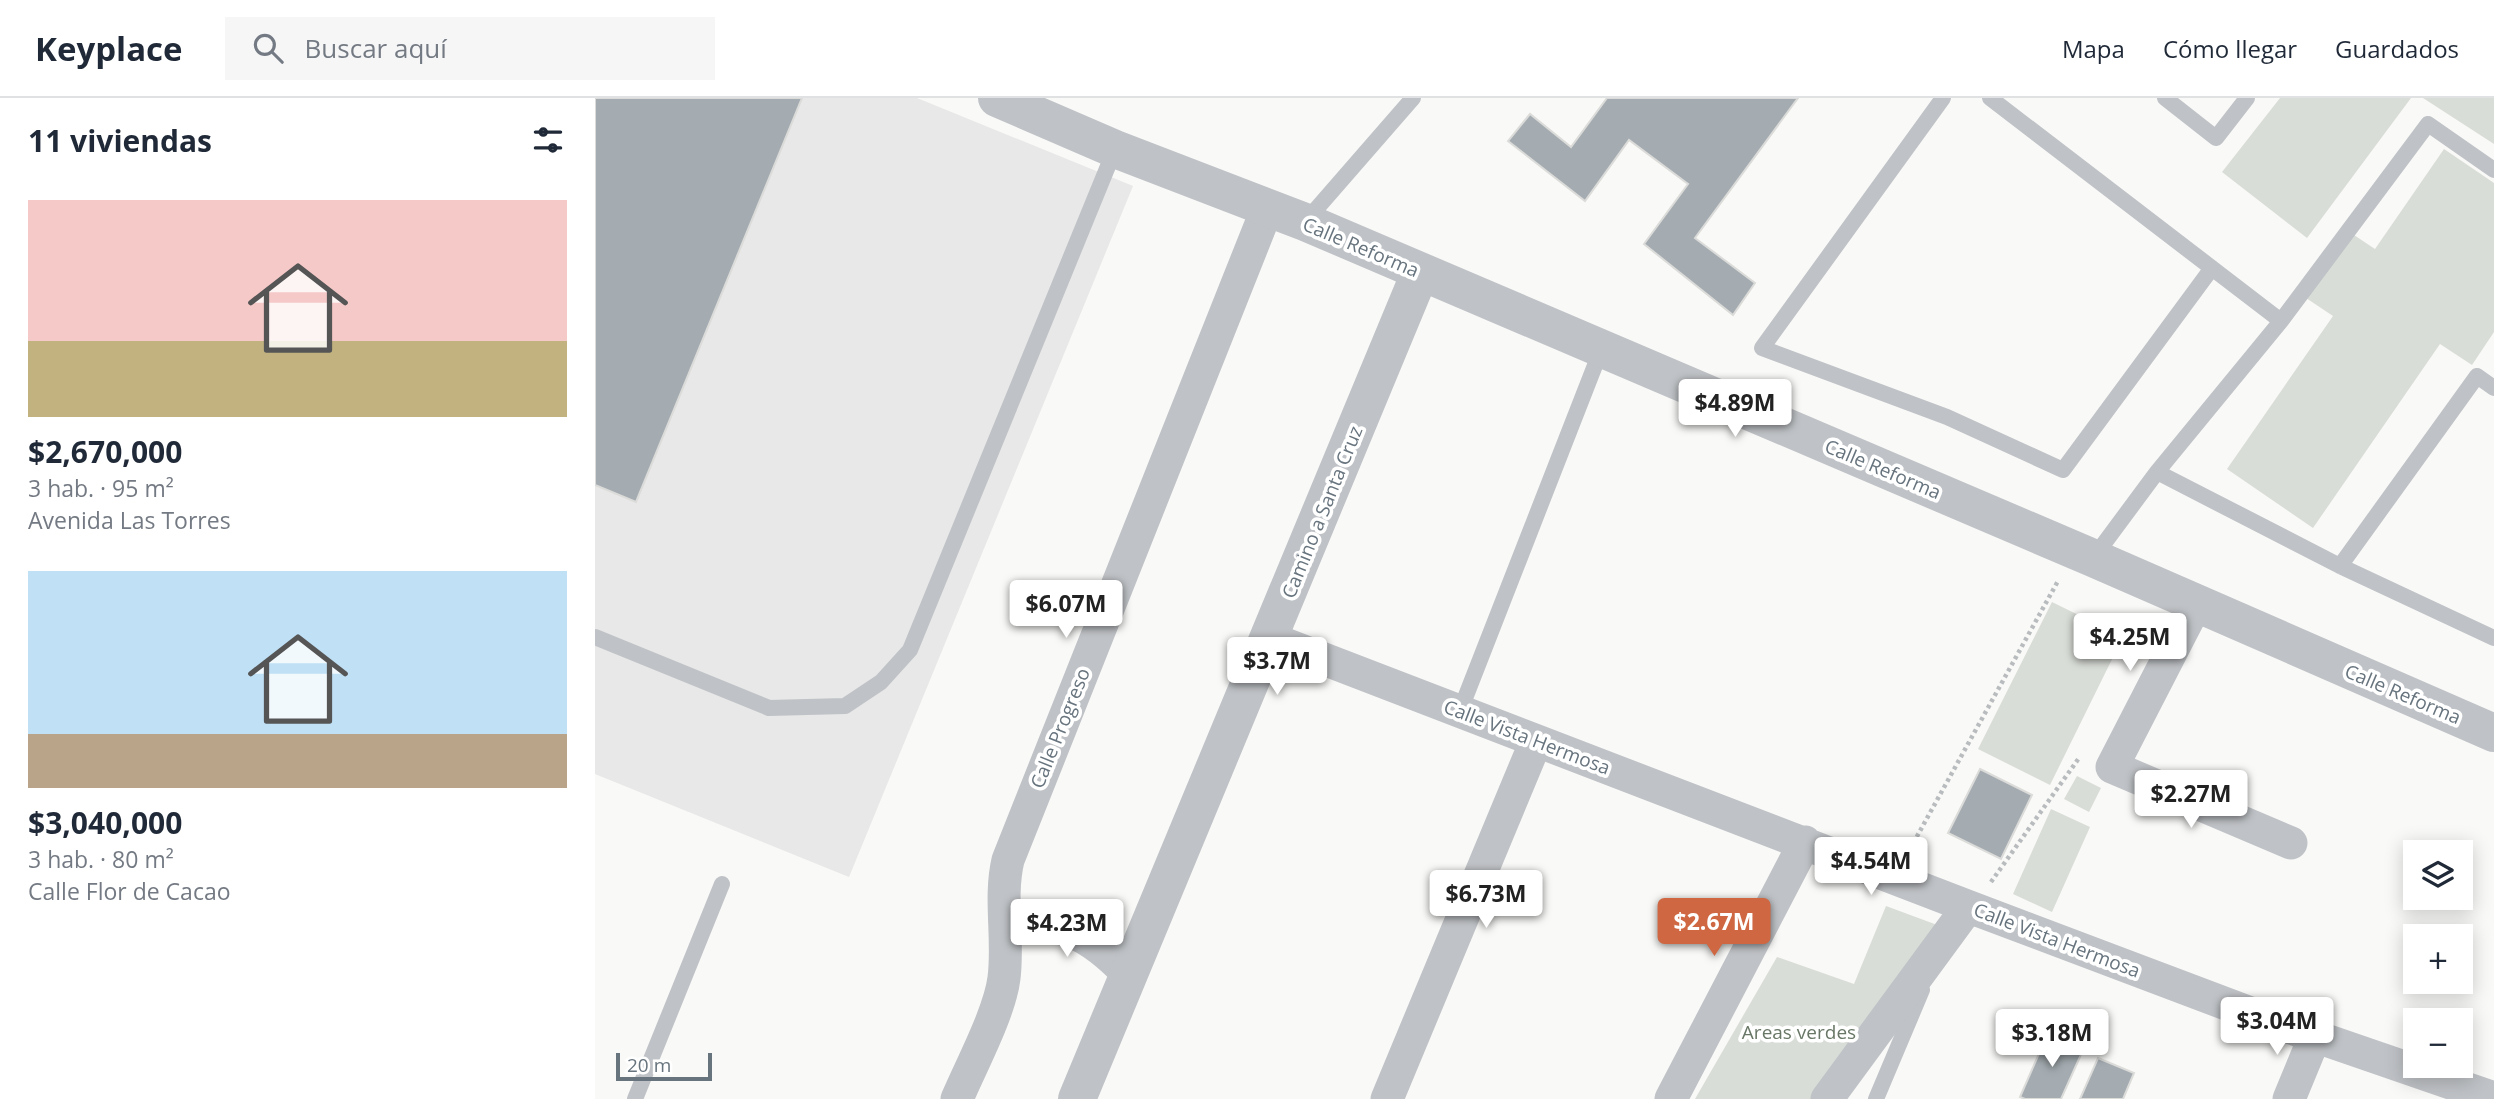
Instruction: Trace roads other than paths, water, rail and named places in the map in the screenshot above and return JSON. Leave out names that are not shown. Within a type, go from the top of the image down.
[{"type":"street","name":"Calle Reforma","points":[[997,98],[1115,149],[1305,222],[2084,554],[2494,733]]},
{"type":"street","name":"Calle Progreso","points":[[957,1099],[1003,983],[1007,932],[1003,882],[1008,860],[1267,209]]},
{"type":"street","name":"Camino a Santa Cruz","points":[[1077,1099],[1420,273]]},
{"type":"street","points":[[2196,604],[2112,767],[2291,843]]},
{"type":"street","name":"Calle Vista Hermosa","points":[[1269,638],[1805,842],[1968,907],[2315,1036],[2494,1098]]},
{"type":"street","points":[[1387,1099],[1536,741]]},
{"type":"street","points":[[1671,1099],[1805,842]]},
{"type":"street","points":[[1827,1099],[1968,907]]},
{"type":"street","points":[[1007,932],[1030,925],[1069,929],[1105,950],[1128,974]]},
{"type":"street","points":[[2289,1099],[2315,1036]]},
{"type":"lane","points":[[1305,222],[1413,98]]},
{"type":"lane","points":[[1943,98],[1762,348],[1947,417],[2063,470],[2212,268]]},
{"type":"lane","points":[[1990,98],[2281,321]]},
{"type":"lane","points":[[2165,98],[2216,138],[2247,98]]},
{"type":"lane","points":[[2084,554],[2157,472],[2281,321],[2428,124],[2494,170]]},
{"type":"lane","points":[[595,637],[769,708],[845,706],[881,682],[910,650],[1115,149]]},
{"type":"lane","points":[[1460,711],[1601,350]]},
{"type":"lane","points":[[2340,566],[2477,376],[2494,388]]},
{"type":"lane","points":[[2157,472],[2340,566],[2494,638]]},
{"type":"lane","points":[[635,1099],[722,884]]},
{"type":"lane","points":[[1876,1099],[1941,946]]},
{"type":"park label","name":"Areas verdes","points":[[1799,1032]]}]
